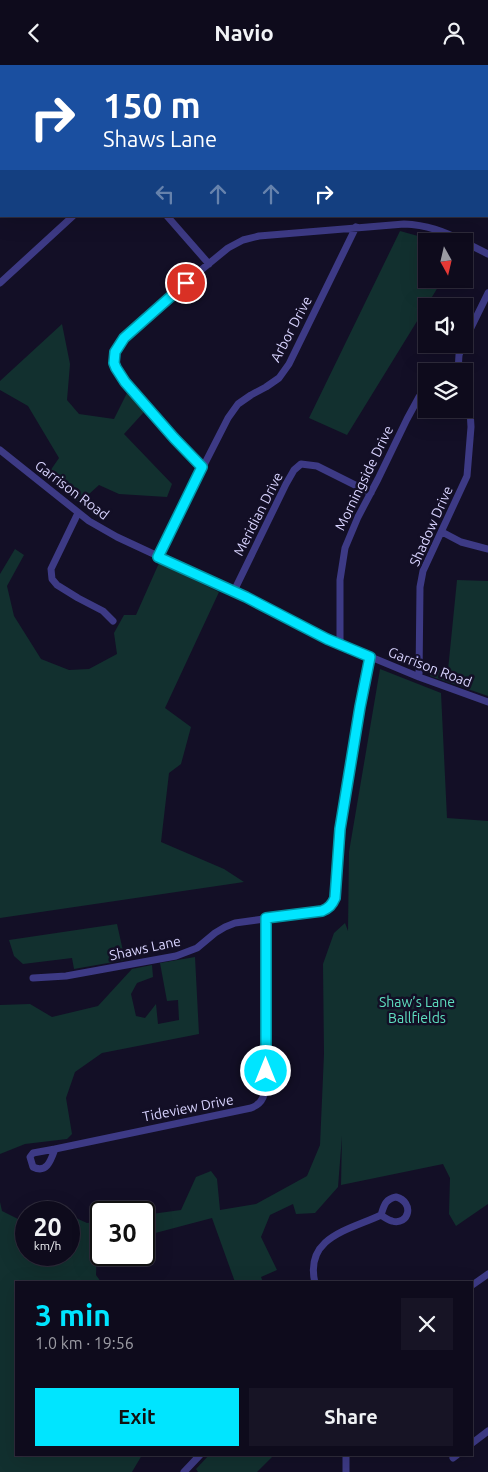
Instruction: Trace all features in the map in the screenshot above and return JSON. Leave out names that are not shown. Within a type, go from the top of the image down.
[{"type":"street","points":[[0,283],[72,217]]},
{"type":"street","points":[[168,217],[209,264]]},
{"type":"street","points":[[202,467],[125,382],[116,368],[114,363],[115,352],[124,338],[173,293],[228,248],[243,240],[259,236],[404,224],[420,225],[447,233]]},
{"type":"street","name":"Arbor Drive","points":[[158,557],[228,418],[238,404],[279,377],[289,364],[356,227]]},
{"type":"street","points":[[473,246],[488,254]]},
{"type":"street","points":[[473,324],[488,293]]},
{"type":"street","name":"Morningside Drive","points":[[340,645],[340,580],[345,548],[351,532],[418,399]]},
{"type":"street","name":"Shadow Drive","points":[[419,677],[420,587],[423,571],[466,476],[470,418]]},
{"type":"street","name":"Garrison Road","points":[[1,453],[103,530],[234,591],[340,645],[488,702]]},
{"type":"street","name":"Meridian Drive","points":[[234,591],[286,484],[294,470],[301,464],[317,466],[371,493]]},
{"type":"street","points":[[78,513],[52,569],[52,579],[63,589],[103,611],[113,621]]},
{"type":"street","points":[[442,532],[461,542],[488,549]]},
{"type":"street","name":"Shaws Lane","points":[[33,979],[66,976],[176,956],[197,948],[225,927],[236,923],[322,911],[328,908],[335,898],[340,829],[370,657]]},
{"type":"street","name":"Tideview Drive","points":[[55,1149],[252,1108],[261,1102],[265,1092],[266,1081],[266,918]]},
{"type":"street","points":[[315,1281],[313,1263],[323,1244],[339,1233],[381,1215]]},
{"type":"street","points":[[473,1285],[488,1274]]},
{"type":"street","points":[[473,1442],[488,1431]]},
{"type":"street","points":[[184,1472],[199,1456]]},
{"type":"street","points":[[346,1456],[346,1472]]},
{"type":"green space","points":[[400,231],[418,236],[418,288],[437,288],[431,298],[418,298],[418,320],[347,435],[309,418]]},
{"type":"green space","points":[[62,324],[70,364],[67,400],[79,414],[114,419],[127,393],[144,412],[124,434],[172,484],[167,497],[119,494],[99,485],[79,503],[48,474],[59,458],[28,406],[0,390],[0,381]]},
{"type":"green space","points":[[15,549],[24,555],[7,586],[14,616],[41,659],[69,670],[89,669],[117,654],[114,633],[124,615],[136,615],[159,563],[219,592],[165,708],[191,727],[181,764],[169,773],[161,842],[224,869],[244,882],[0,918],[0,574]]},
{"type":"green space","points":[[457,580],[488,581],[488,696],[430,676],[430,670],[448,670]]},
{"type":"green space","name":"Shaw’s Lane Ballfields","points":[[380,669],[441,693],[447,818],[488,821],[488,1204],[456,1226],[449,1214],[450,1178],[443,1164],[341,1185],[342,1136],[338,1187],[315,1213],[296,1214],[293,1204],[270,1215],[261,1237],[277,1270],[261,1277],[263,1281],[235,1281],[212,1218],[155,1233],[155,1214],[181,1210],[196,1177],[211,1171],[217,1179],[220,1210],[256,1204],[307,1176],[320,1145],[324,1054],[323,964],[334,933],[345,923],[348,931],[349,852]]},
{"type":"green space","points":[[117,924],[125,960],[74,969],[72,958],[23,964],[14,956],[9,940]]},
{"type":"green space","points":[[195,957],[199,1034],[102,1053],[75,1072],[66,1098],[72,1134],[67,1139],[25,1144],[0,1154],[0,1005],[30,1004],[52,1017],[98,1006],[132,969],[152,965],[153,977],[137,983],[131,994],[136,1016],[145,1018],[156,1004],[158,1024],[179,1020],[178,1000],[167,1001],[160,963]]},
{"type":"green space","points":[[0,1202],[2,1211],[15,1218],[15,1266],[80,1266],[80,1220],[90,1223],[90,1266],[96,1266],[96,1275],[100,1281],[15,1281],[15,1456],[141,1456],[132,1472],[0,1472]]},
{"type":"green space","points":[[208,1456],[273,1456],[257,1472],[198,1472],[196,1469]]},
{"type":"route","points":[[186,283],[124,338],[115,352],[114,363],[125,382],[202,467],[158,557],[246,597],[327,639],[370,657],[340,829],[335,898],[328,908],[322,911],[266,918],[266,1071]]}]
